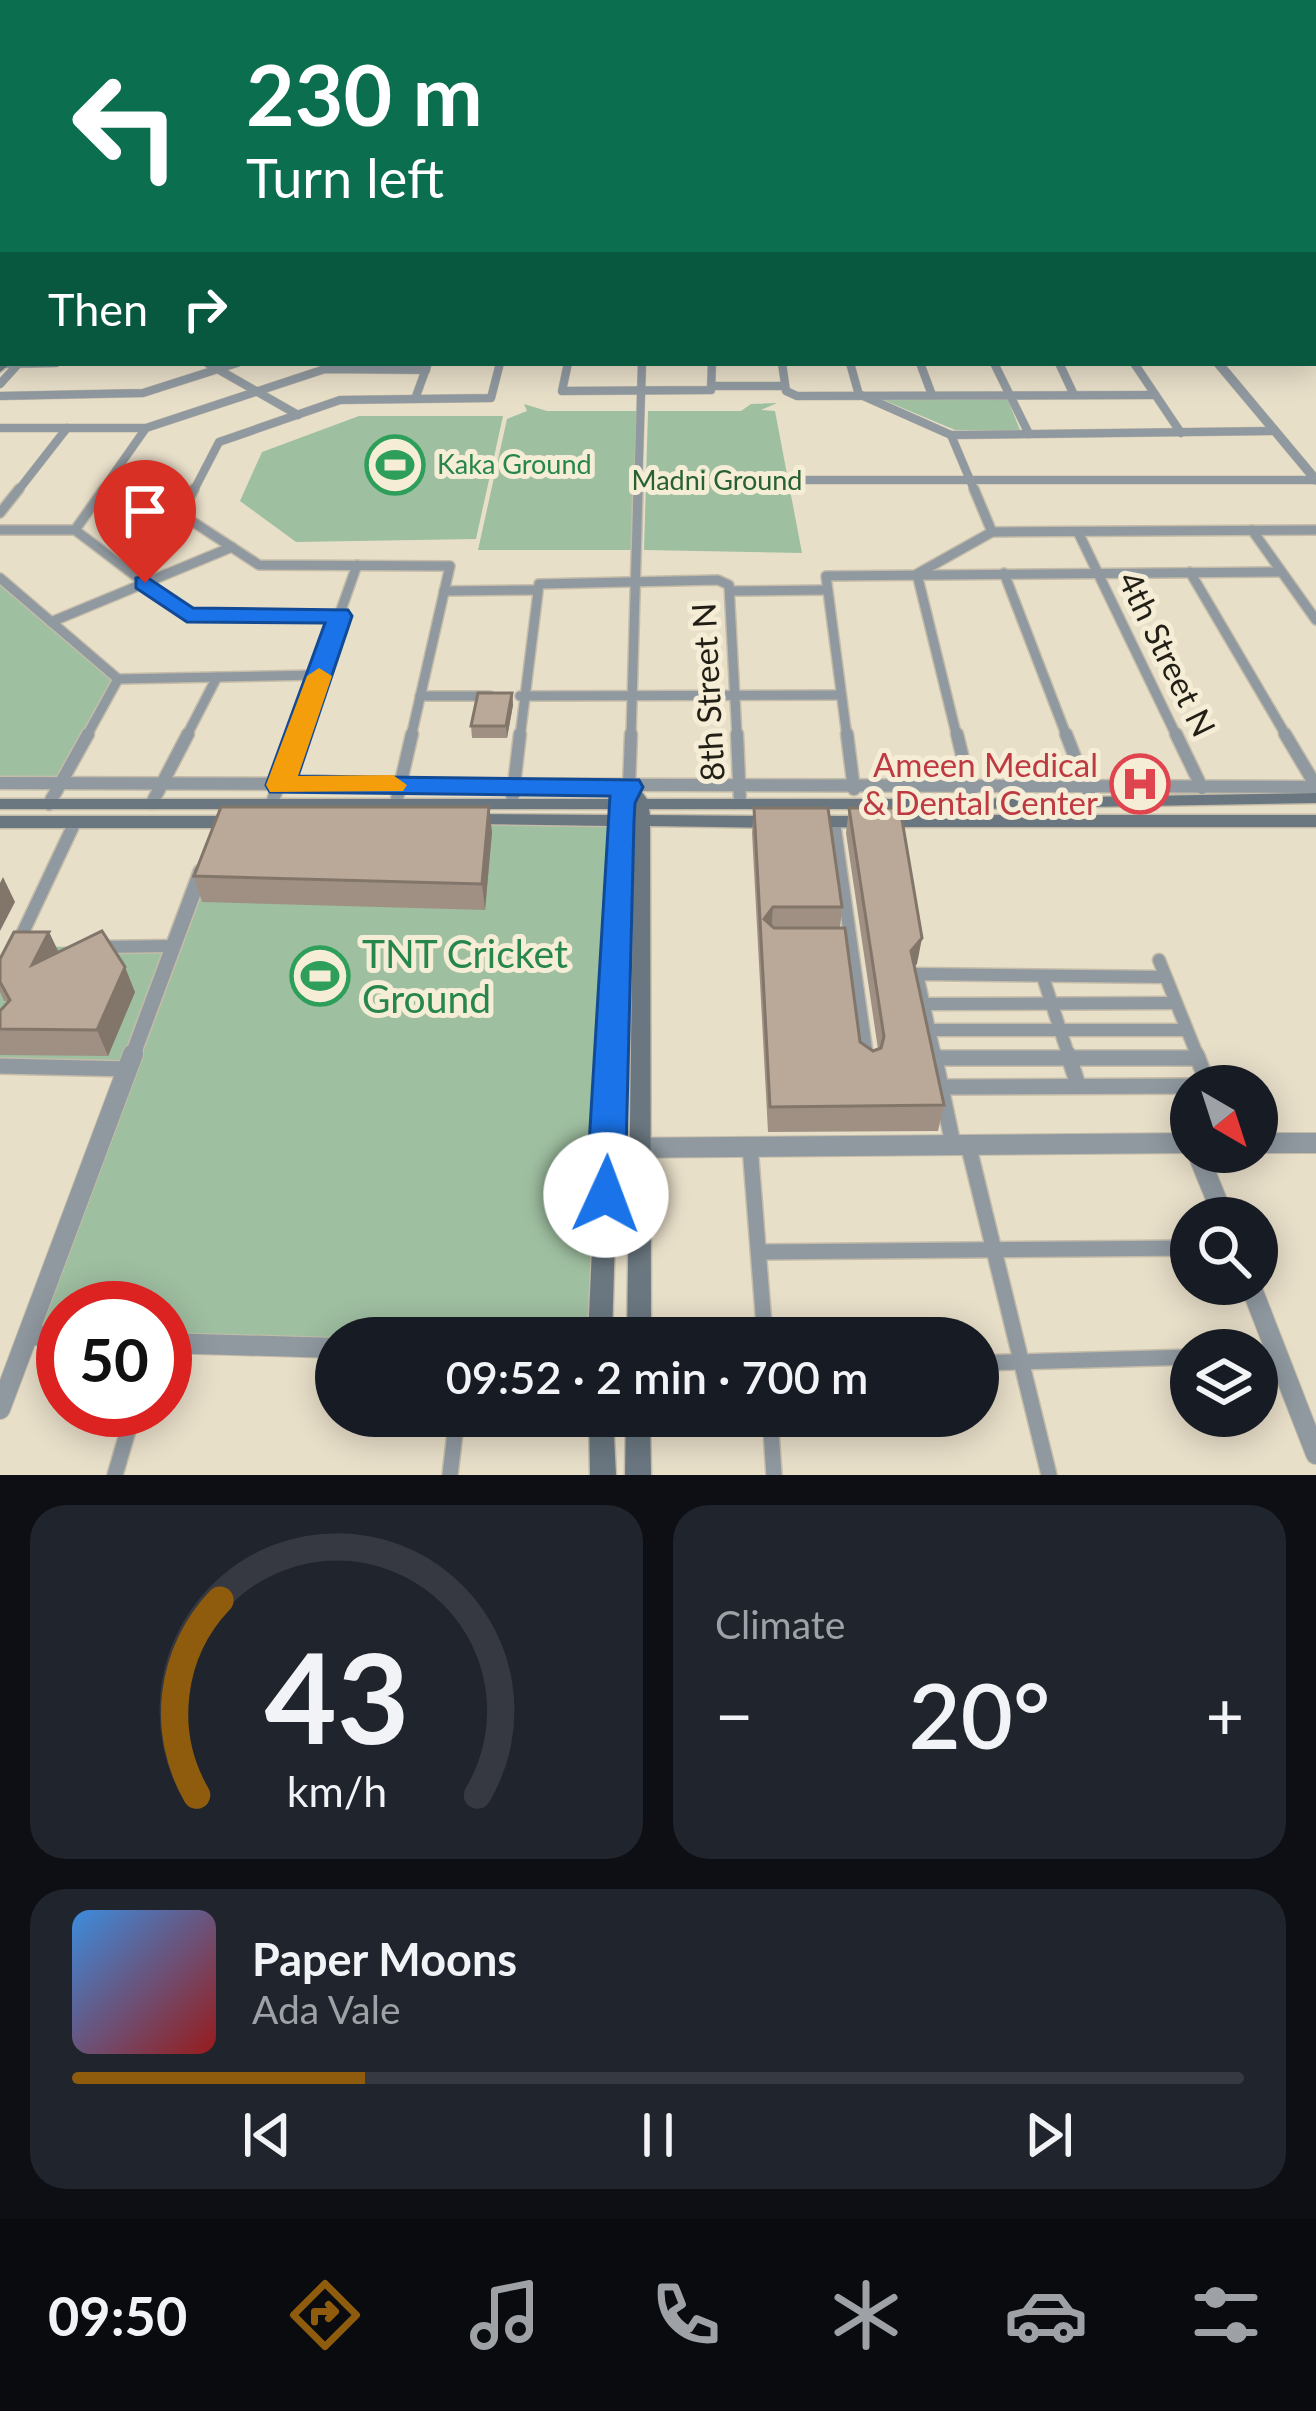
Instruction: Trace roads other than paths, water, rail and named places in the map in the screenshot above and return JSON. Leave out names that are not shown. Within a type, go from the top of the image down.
[{"type":"main road","points":[[0,804],[272,803],[398,794],[512,795],[834,822],[1316,820]]},
{"type":"main road","points":[[0,822],[219,822],[630,807],[740,795],[1316,798]]},
{"type":"main road","points":[[630,807],[640,1148],[639,1317]]},
{"type":"main road","points":[[601,1317],[630,807]]},
{"type":"main road","points":[[601,1437],[602,1475]]},
{"type":"main road","points":[[638,1437],[638,1475]]},
{"type":"street","points":[[212,366],[298,415]]},
{"type":"street","points":[[0,396],[143,393],[228,366]]},
{"type":"street","points":[[0,428],[146,428],[325,369],[427,366],[415,399]]},
{"type":"street","points":[[0,782],[280,785],[398,794],[450,566],[260,565],[181,514],[219,442],[340,400],[491,398],[499,366]]},
{"type":"street","points":[[567,366],[562,391],[712,388],[860,395],[1155,395]]},
{"type":"street","points":[[630,807],[643,366]]},
{"type":"street","points":[[712,366],[712,388]]},
{"type":"street","points":[[783,366],[788,390]]},
{"type":"street","points":[[851,366],[860,395],[951,435],[1275,431]]},
{"type":"street","points":[[921,366],[932,395]]},
{"type":"street","points":[[996,366],[1029,434]]},
{"type":"street","points":[[1060,366],[1074,395]]},
{"type":"street","points":[[1136,366],[1180,433]]},
{"type":"street","points":[[1221,366],[1316,480]]},
{"type":"street","points":[[0,513],[67,428]]},
{"type":"street","points":[[75,530],[146,428]]},
{"type":"street","points":[[951,435],[992,532]]},
{"type":"street","points":[[790,480],[1316,480]]},
{"type":"street","points":[[0,530],[75,530],[187,615],[340,616]]},
{"type":"street","points":[[1252,530],[1316,620]]},
{"type":"street","points":[[917,574],[992,532],[1316,530]]},
{"type":"street","name":"4th Street N","points":[[1078,532],[1204,794]]},
{"type":"street","points":[[51,622],[232,548]]},
{"type":"street","points":[[272,803],[357,565]]},
{"type":"street","points":[[1190,572],[1316,787],[1204,794]]},
{"type":"street","points":[[854,789],[826,576],[1281,572]]},
{"type":"street","points":[[1004,573],[1089,794]]},
{"type":"street","points":[[740,795],[854,789],[972,795],[917,574]]},
{"type":"street","points":[[0,578],[118,679],[320,675]]},
{"type":"street","points":[[444,591],[638,580],[826,590]]},
{"type":"street","points":[[512,795],[539,586]]},
{"type":"street","name":"8th Street N","points":[[728,586],[740,795]]},
{"type":"street","points":[[152,803],[217,677]]},
{"type":"street","points":[[49,804],[118,679]]},
{"type":"street","points":[[420,696],[841,694]]},
{"type":"street","points":[[38,947],[12,954],[75,822]]},
{"type":"street","points":[[0,1409],[219,822]]},
{"type":"street","points":[[834,822],[868,1064]]},
{"type":"street","points":[[832,943],[852,943]]},
{"type":"street","points":[[83,947],[174,946]]},
{"type":"street","points":[[1159,960],[1201,1065]]},
{"type":"street","points":[[1049,1475],[995,1250],[942,1087],[917,974],[1166,977]]},
{"type":"street","points":[[1043,977],[1078,1085]]},
{"type":"street","points":[[923,1004],[1175,1003]]},
{"type":"street","points":[[928,1030],[1186,1030]]},
{"type":"street","points":[[936,1058],[1198,1058]]},
{"type":"street","points":[[0,1066],[129,1069]]},
{"type":"street","points":[[942,1087],[1170,1086]]},
{"type":"street","points":[[608,1148],[1170,1143]]},
{"type":"street","points":[[1278,1144],[1315,1145]]},
{"type":"street","points":[[750,1146],[763,1317]]},
{"type":"street","points":[[759,1252],[1170,1248]]},
{"type":"street","points":[[31,1335],[36,1335]]},
{"type":"street","points":[[192,1344],[315,1347]]},
{"type":"street","points":[[999,1364],[1170,1359]]},
{"type":"street","points":[[1278,1377],[1316,1454]]},
{"type":"street","points":[[115,1475],[126,1437]]},
{"type":"street","points":[[450,1475],[455,1437]]},
{"type":"street","points":[[771,1437],[774,1475]]},
{"type":"place","name":"Kaka Ground","points":[[395,465]]},
{"type":"place","name":"Ameen Medical & Dental Center","points":[[1140,784]]},
{"type":"place","name":"TNT Cricket Ground","points":[[320,976]]},
{"type":"park label","name":"Madni Ground","points":[[717,481]]}]
